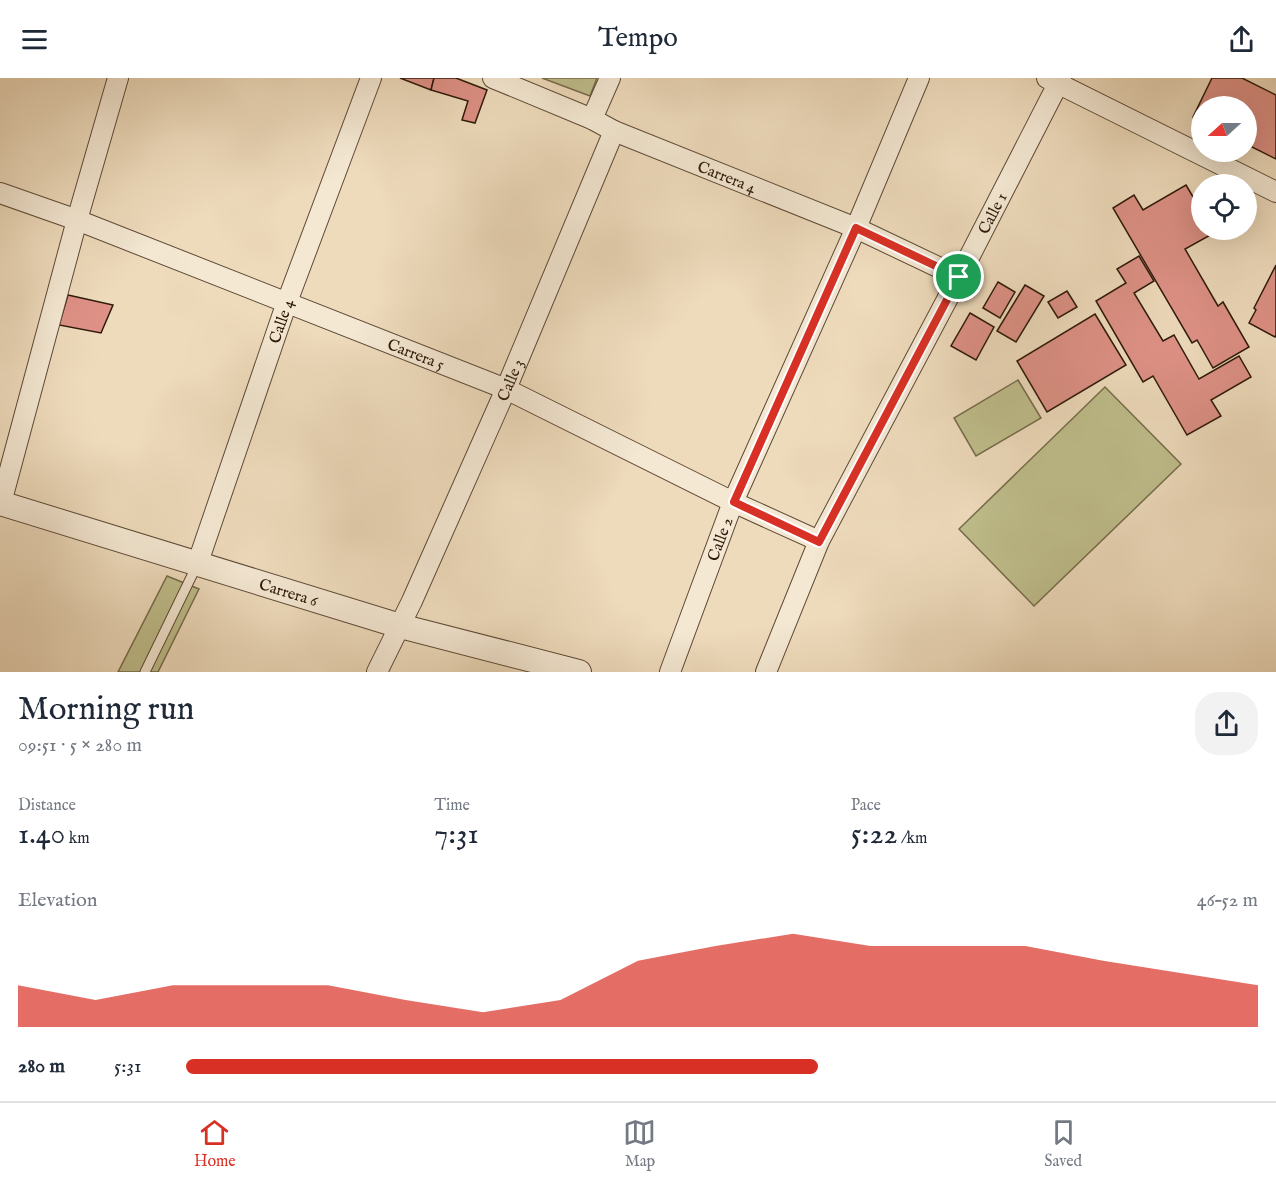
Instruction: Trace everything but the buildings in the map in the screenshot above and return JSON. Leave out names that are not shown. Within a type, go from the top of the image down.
[{"type":"street","points":[[1,503],[76,220],[118,78]]},
{"type":"street","name":"Calle 4","points":[[197,565],[287,302],[371,78]]},
{"type":"street","name":"Carrera 4","points":[[493,78],[592,119],[614,131],[856,228],[959,277]]},
{"type":"street","points":[[592,119],[610,78]]},
{"type":"street","name":"Calle 2","points":[[670,672],[734,502],[856,228],[919,78]]},
{"type":"street","points":[[1056,80],[1276,192]]},
{"type":"street","name":"Calle 1","points":[[766,672],[819,542],[959,277],[1056,80]]},
{"type":"street","name":"Calle 3","points":[[377,672],[400,626],[506,389],[614,131]]},
{"type":"street","name":"Carrera 5","points":[[0,193],[76,220],[506,389],[819,542]]},
{"type":"street","name":"Carrera 6","points":[[1,503],[400,626],[570,671]]},
{"type":"lane","points":[[145,672],[197,565]]},
{"type":"shaded area","points":[[542,78],[597,78],[590,96]]},
{"type":"shaded area","points":[[1018,380],[1041,418],[976,456],[954,418]]},
{"type":"shaded area","points":[[1105,387],[1181,464],[1034,606],[959,529]]},
{"type":"shaded area","points":[[167,576],[199,589],[158,672],[118,672]]},
{"type":"route","points":[[856,228],[959,277],[819,542],[734,502],[856,228]]}]
